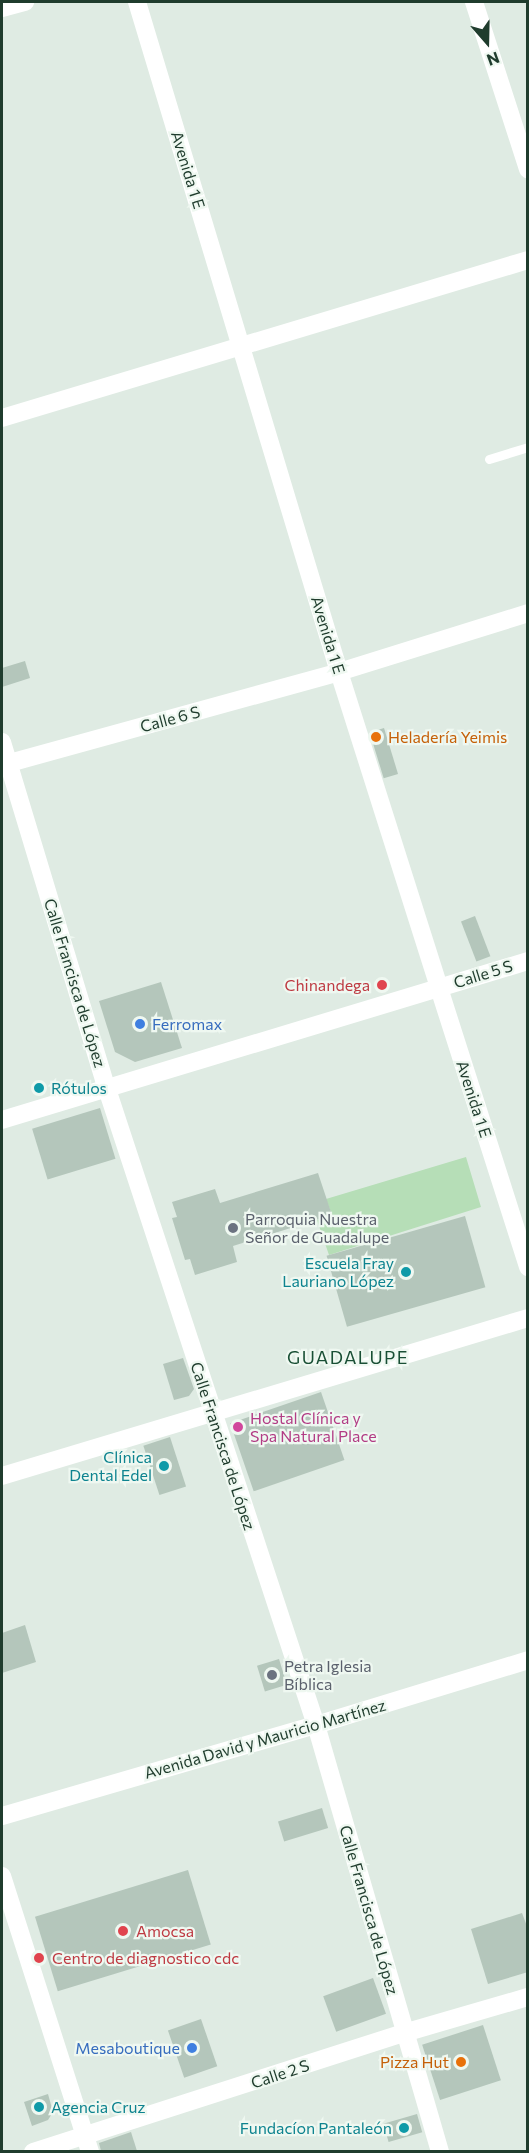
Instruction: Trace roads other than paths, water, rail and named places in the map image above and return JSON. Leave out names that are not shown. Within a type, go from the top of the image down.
[{"type":"street","points":[[2,8],[25,2]]},
{"type":"street","name":"Avenida 1 E","points":[[137,2],[339,672],[528,1267]]},
{"type":"street","points":[[474,2],[528,169]]},
{"type":"street","points":[[2,418],[528,260]]},
{"type":"street","name":"Calle 6 S","points":[[5,764],[339,672],[528,613]]},
{"type":"street","name":"Calle Francisca de López","points":[[2,742],[5,764],[107,1089],[316,1725],[440,2151]]},
{"type":"street","name":"Calle 5 S","points":[[2,1120],[528,961]]},
{"type":"street","points":[[2,1476],[528,1318]]},
{"type":"street","name":"Avenida David y Mauricio Martínez","points":[[2,1816],[316,1725],[528,1660]]},
{"type":"street","points":[[2,1876],[87,2144]]},
{"type":"street","name":"Calle 2 S","points":[[33,2151],[87,2144],[404,2033],[528,1997]]},
{"type":"lane","points":[[489,459],[528,447]]},
{"type":"place","name":"Heladería Yeimis","points":[[376,737]]},
{"type":"place","name":"Chinandega","points":[[382,985]]},
{"type":"place","name":"Ferromax","points":[[140,1024]]},
{"type":"place","name":"Rótulos","points":[[39,1088]]},
{"type":"place","name":"Parroquia Nuestra Señor de Guadalupe","points":[[233,1228]]},
{"type":"place","name":"Escuela Fray Lauriano López","points":[[406,1272]]},
{"type":"place","name":"Hostal Clínica y Spa Natural Place","points":[[238,1427]]},
{"type":"place","name":"Clínica Dental Edel","points":[[164,1466]]},
{"type":"place","name":"Petra Iglesia Bíblica","points":[[272,1675]]},
{"type":"place","name":"Amocsa","points":[[123,1931]]},
{"type":"place","name":"Centro de diagnostico cdc","points":[[39,1958]]},
{"type":"place","name":"Mesaboutique","points":[[192,2048]]},
{"type":"place","name":"Pizza Hut","points":[[461,2062]]},
{"type":"place","name":"Agencia Cruz","points":[[39,2107]]},
{"type":"place","name":"Fundacíon Pantaleón","points":[[404,2128]]},
{"type":"district","name":"GUADALUPE","points":[[348,1357]]}]
